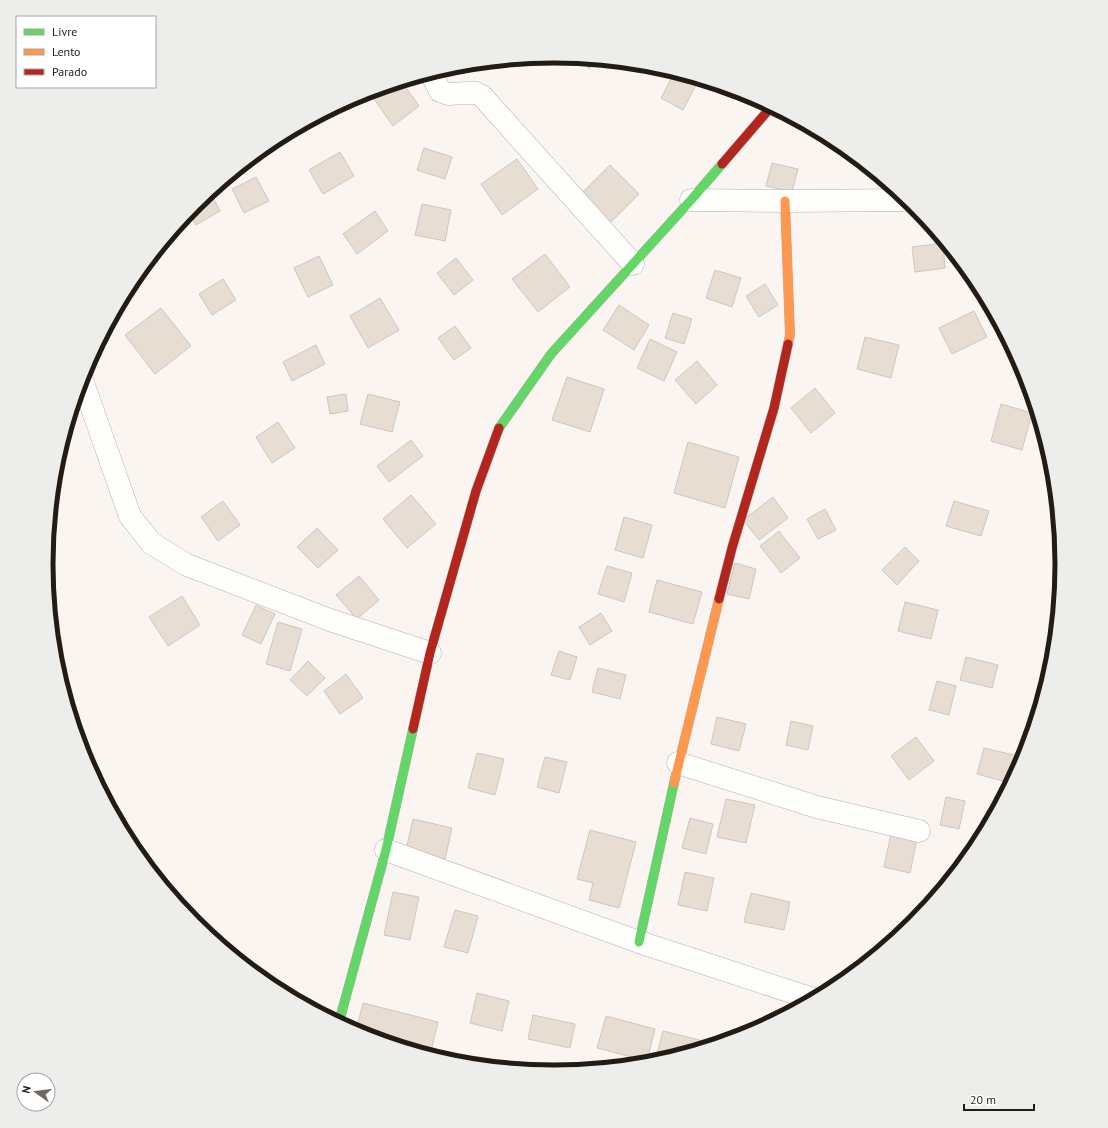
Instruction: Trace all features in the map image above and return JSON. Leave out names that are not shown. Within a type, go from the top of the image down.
[{"type":"street","points":[[433,78],[440,91],[448,94],[468,93],[482,96],[633,264]]},
{"type":"street","points":[[340,1017],[386,850],[430,653],[476,491],[500,425],[551,354],[691,200],[768,111]]},
{"type":"street","points":[[691,200],[898,200]]},
{"type":"street","points":[[638,942],[678,763],[732,548],[774,408],[790,335],[784,201]]},
{"type":"street","points":[[85,389],[130,516],[151,543],[194,568],[330,620],[430,653]]},
{"type":"street","points":[[678,763],[817,807],[919,832]]},
{"type":"street","points":[[386,850],[638,942],[806,997]]},
{"type":"building","points":[[585,64],[594,65],[589,69]]},
{"type":"building","points":[[672,77],[696,85],[683,110],[661,98]]},
{"type":"building","points":[[405,86],[419,106],[393,126],[373,97]]},
{"type":"building","points":[[424,148],[452,157],[445,179],[417,170]]},
{"type":"building","points":[[340,152],[354,176],[323,194],[309,170]]},
{"type":"building","points":[[517,159],[538,189],[502,215],[481,184]]},
{"type":"building","points":[[772,163],[798,169],[792,192],[766,186]]},
{"type":"building","points":[[610,165],[639,194],[610,223],[581,194]]},
{"type":"building","points":[[256,177],[269,201],[244,213],[232,189]]},
{"type":"building","points":[[213,198],[220,211],[196,225],[192,218]]},
{"type":"building","points":[[422,204],[451,210],[445,241],[415,235]]},
{"type":"building","points":[[375,211],[388,231],[357,254],[343,234]]},
{"type":"building","points":[[939,244],[944,250],[945,268],[915,272],[912,247]]},
{"type":"building","points":[[545,254],[570,287],[538,312],[512,279]]},
{"type":"building","points":[[319,256],[333,285],[308,297],[294,268]]},
{"type":"building","points":[[456,258],[473,280],[454,295],[437,273]]},
{"type":"building","points":[[715,270],[741,278],[732,307],[706,298]]},
{"type":"building","points":[[223,279],[236,300],[212,315],[199,294]]},
{"type":"building","points":[[765,284],[778,305],[759,317],[746,296]]},
{"type":"building","points":[[380,298],[399,330],[368,348],[350,316]]},
{"type":"building","points":[[619,305],[649,325],[634,350],[603,330]]},
{"type":"building","points":[[161,308],[191,346],[155,374],[125,335]]},
{"type":"building","points":[[974,311],[987,337],[952,354],[939,328]]},
{"type":"building","points":[[673,313],[692,319],[684,344],[665,338]]},
{"type":"building","points":[[455,326],[471,348],[454,360],[438,338]]},
{"type":"building","points":[[865,337],[899,345],[891,378],[857,369]]},
{"type":"building","points":[[650,339],[677,352],[664,381],[637,368]]},
{"type":"building","points":[[316,345],[325,364],[292,381],[283,362]]},
{"type":"building","points":[[697,361],[717,385],[696,404],[675,380]]},
{"type":"building","points":[[567,377],[604,389],[590,432],[552,420]]},
{"type":"building","points":[[815,388],[835,413],[811,433],[791,408]]},
{"type":"building","points":[[346,394],[348,411],[330,414],[327,397]]},
{"type":"building","points":[[368,394],[400,402],[392,432],[360,424]]},
{"type":"building","points":[[1001,404],[1031,413],[1022,450],[991,441]]},
{"type":"building","points":[[278,422],[295,448],[272,463],[256,437]]},
{"type":"building","points":[[411,440],[423,456],[389,482],[377,466]]},
{"type":"building","points":[[688,442],[739,457],[725,508],[674,493]]},
{"type":"building","points":[[411,495],[436,524],[407,548],[383,519]]},
{"type":"building","points":[[773,497],[788,518],[759,540],[743,520]]},
{"type":"building","points":[[223,501],[240,525],[218,541],[201,517]]},
{"type":"building","points":[[954,501],[989,511],[981,536],[946,526]]},
{"type":"building","points":[[825,509],[836,530],[818,539],[807,519]]},
{"type":"building","points":[[624,517],[652,525],[643,558],[615,550]]},
{"type":"building","points":[[317,528],[338,550],[318,568],[297,547]]},
{"type":"building","points":[[779,531],[800,558],[781,573],[760,546]]},
{"type":"building","points":[[905,547],[919,561],[897,585],[882,570]]},
{"type":"building","points":[[735,563],[756,569],[749,599],[727,594]]},
{"type":"building","points":[[607,566],[632,573],[624,602],[598,594]]},
{"type":"building","points":[[359,576],[379,600],[357,619],[336,595]]},
{"type":"building","points":[[657,580],[702,592],[693,624],[649,612]]},
{"type":"building","points":[[182,596],[200,625],[168,646],[149,617]]},
{"type":"building","points":[[905,602],[938,610],[931,639],[898,631]]},
{"type":"building","points":[[256,605],[275,614],[261,644],[242,635]]},
{"type":"building","points":[[601,613],[612,631],[590,645],[579,627]]},
{"type":"building","points":[[278,622],[302,629],[290,671],[266,664]]},
{"type":"building","points":[[559,651],[577,657],[570,680],[551,675]]},
{"type":"building","points":[[966,657],[998,665],[992,688],[960,680]]},
{"type":"building","points":[[308,661],[325,678],[307,696],[290,680]]},
{"type":"building","points":[[598,668],[626,675],[620,699],[592,692]]},
{"type":"building","points":[[346,674],[363,698],[340,714],[324,691]]},
{"type":"building","points":[[937,681],[956,686],[949,715],[929,710]]},
{"type":"building","points":[[717,717],[746,724],[739,751],[711,744]]},
{"type":"building","points":[[791,721],[813,726],[808,750],[786,745]]},
{"type":"building","points":[[916,737],[934,761],[909,780],[891,756]]},
{"type":"building","points":[[984,748],[1017,756],[1005,782],[977,774]]},
{"type":"building","points":[[477,753],[504,759],[495,795],[468,788]]},
{"type":"building","points":[[545,757],[567,762],[559,793],[537,787]]},
{"type":"building","points":[[946,797],[965,801],[959,829],[940,825]]},
{"type":"building","points":[[726,799],[755,805],[746,843],[717,837]]},
{"type":"building","points":[[690,818],[713,824],[706,854],[682,848]]},
{"type":"building","points":[[413,819],[452,828],[445,859],[406,850]]},
{"type":"building","points":[[590,830],[636,842],[619,908],[589,900],[593,883],[577,879]]},
{"type":"building","points":[[891,834],[917,839],[910,873],[884,867]]},
{"type":"building","points":[[685,872],[714,878],[707,911],[678,905]]},
{"type":"building","points":[[393,892],[419,897],[410,940],[384,935]]},
{"type":"building","points":[[751,893],[790,902],[784,930],[744,922]]},
{"type":"building","points":[[455,910],[478,916],[468,953],[444,947]]},
{"type":"building","points":[[477,993],[509,1001],[502,1031],[470,1023]]},
{"type":"building","points":[[363,1003],[438,1022],[431,1050],[358,1025]]},
{"type":"building","points":[[533,1015],[575,1024],[570,1048],[528,1039]]},
{"type":"building","points":[[606,1016],[655,1029],[648,1056],[635,1058],[597,1048]]},
{"type":"building","points":[[663,1031],[704,1041],[684,1048],[657,1054]]},
{"type":"traffic: fast","points":[[499,428],[551,354],[722,164]]},
{"type":"traffic: fast","points":[[340,1017],[386,850],[413,729]]},
{"type":"traffic: fast","points":[[639,942],[674,783]]},
{"type":"traffic: slow","points":[[785,201],[790,335],[788,344]]},
{"type":"traffic: slow","points":[[674,783],[719,599]]},
{"type":"traffic: jam","points":[[722,164],[768,111]]},
{"type":"traffic: jam","points":[[719,599],[732,548],[774,408],[788,344]]},
{"type":"traffic: jam","points":[[413,729],[430,653],[476,491],[499,428]]}]
